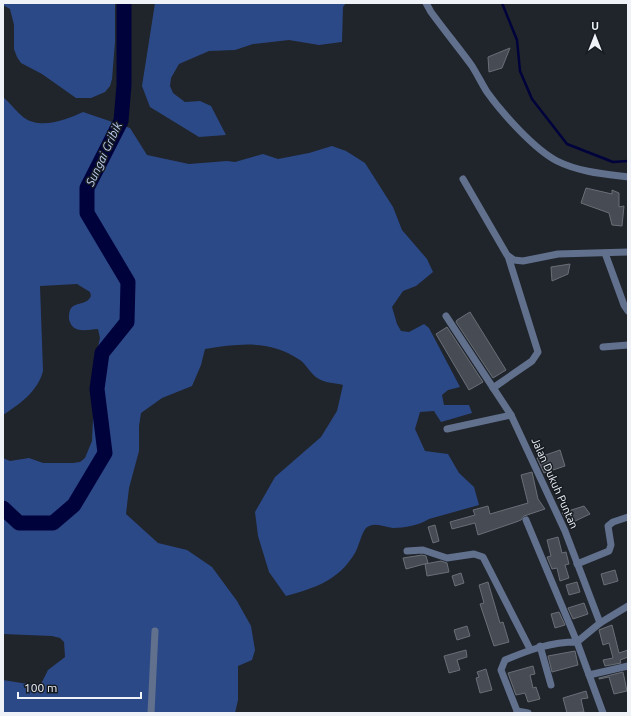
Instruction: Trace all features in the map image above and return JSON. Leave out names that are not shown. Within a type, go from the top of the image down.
[{"type":"street","points":[[426,3],[472,67],[487,92],[503,112],[548,156],[567,165],[586,171],[628,177]]},
{"type":"street","points":[[463,179],[508,255],[538,352],[532,361],[493,388]]},
{"type":"street","points":[[508,255],[514,260],[523,261],[558,254],[628,252]]},
{"type":"street","points":[[605,253],[624,305],[628,311]]},
{"type":"street","name":"Jalan Dukuh Puntan","points":[[446,316],[511,415],[559,517],[600,623]]},
{"type":"street","points":[[602,347],[628,345]]},
{"type":"street","points":[[447,429],[511,415]]},
{"type":"street","points":[[577,564],[609,551],[611,545],[608,526],[613,522],[628,517]]},
{"type":"street","points":[[526,520],[577,642],[603,713]]},
{"type":"street","points":[[407,551],[423,550],[446,558],[474,554],[483,557],[530,649]]},
{"type":"street","points":[[528,713],[515,712],[501,670],[502,664],[505,660],[540,646],[562,642],[577,642],[600,623],[628,606]]},
{"type":"street","points":[[151,713],[155,631]]},
{"type":"street","points":[[540,646],[551,685]]},
{"type":"street","points":[[589,675],[628,666]]},
{"type":"shaded area","points":[[3,3],[115,3],[115,42],[110,86],[105,92],[91,98],[76,98],[42,74],[21,63],[14,49],[14,25],[10,9],[3,5]]},
{"type":"shaded area","points":[[155,3],[346,3],[343,7],[342,42],[319,45],[289,40],[253,44],[235,50],[209,51],[179,64],[171,78],[170,86],[173,93],[185,102],[200,101],[211,106],[226,135],[199,137],[150,107],[142,86]]},
{"type":"shaded area","points":[[3,97],[23,117],[37,123],[61,121],[83,112],[130,128],[147,155],[189,164],[227,161],[235,162],[263,154],[278,159],[309,153],[332,146],[346,151],[365,163],[393,207],[402,230],[427,259],[433,272],[416,286],[403,291],[392,307],[397,324],[401,331],[409,332],[424,324],[429,328],[460,387],[448,390],[442,395],[444,405],[469,405],[472,413],[441,422],[434,411],[420,412],[415,429],[425,451],[448,454],[459,473],[474,487],[479,505],[429,519],[407,527],[393,528],[380,525],[369,526],[364,531],[355,553],[348,563],[333,577],[325,582],[307,590],[286,596],[269,572],[258,536],[255,512],[275,477],[321,437],[337,411],[343,385],[319,379],[300,360],[288,353],[276,349],[253,345],[218,347],[205,349],[201,365],[192,386],[162,398],[141,413],[139,426],[139,451],[129,488],[126,514],[158,543],[187,550],[212,567],[237,601],[251,626],[255,650],[252,660],[238,666],[238,700],[235,713],[3,713],[3,680],[34,685],[41,684],[48,670],[65,657],[64,642],[60,638],[52,636],[3,634],[3,458],[10,461],[29,458],[43,463],[73,463],[80,462],[85,458],[92,441],[96,356],[100,338],[98,329],[76,329],[73,327],[69,319],[71,308],[74,305],[87,301],[91,296],[90,292],[77,284],[40,286],[43,371],[41,378],[33,391],[22,402],[3,415]]},
{"type":"building","points":[[510,48],[502,68],[489,72],[488,57]]},
{"type":"building","points":[[586,188],[612,194],[612,190],[619,193],[619,207],[624,206],[622,226],[612,225],[609,213],[581,203]]},
{"type":"building","points":[[570,264],[568,274],[552,281],[551,267]]},
{"type":"building","points":[[470,312],[506,370],[493,378],[456,322]]},
{"type":"building","points":[[447,327],[483,382],[469,390],[436,334]]},
{"type":"building","points":[[560,450],[565,466],[544,473],[537,458]]},
{"type":"building","points":[[532,472],[538,499],[545,509],[524,516],[521,520],[516,522],[478,535],[475,523],[452,529],[450,522],[475,515],[473,510],[488,506],[490,514],[528,503],[521,475]]},
{"type":"building","points":[[584,506],[590,514],[571,523],[562,513]]},
{"type":"building","points":[[435,525],[439,541],[433,543],[428,527]]},
{"type":"building","points":[[558,537],[562,553],[566,552],[569,564],[565,565],[569,578],[560,581],[557,568],[552,569],[547,557],[551,556],[547,540]]},
{"type":"building","points":[[422,555],[426,556],[428,563],[406,569],[403,558]]},
{"type":"building","points":[[441,561],[447,563],[449,572],[427,576],[425,564]]},
{"type":"building","points":[[615,570],[618,581],[604,585],[601,574]]},
{"type":"building","points":[[461,573],[464,583],[455,586],[452,576]]},
{"type":"building","points":[[488,582],[500,623],[503,622],[509,642],[494,646],[480,604],[484,603],[479,585]]},
{"type":"building","points":[[577,582],[580,592],[569,595],[566,585]]},
{"type":"building","points":[[584,603],[588,614],[573,619],[568,608]]},
{"type":"building","points":[[559,612],[565,625],[555,628],[551,614]]},
{"type":"building","points":[[612,625],[619,653],[628,650],[628,657],[620,660],[621,663],[605,666],[603,660],[613,658],[609,643],[603,645],[599,630]]},
{"type":"building","points":[[467,626],[470,636],[457,640],[454,630]]},
{"type":"building","points":[[466,650],[467,657],[457,660],[460,670],[449,673],[444,656]]},
{"type":"building","points":[[575,651],[578,665],[552,672],[548,656]]},
{"type":"building","points":[[533,666],[535,674],[530,675],[533,688],[536,687],[540,699],[528,702],[525,693],[516,695],[508,673]]},
{"type":"building","points":[[486,669],[492,690],[480,693],[476,678],[479,677],[477,672]]},
{"type":"building","points":[[623,672],[627,691],[614,694],[609,677],[599,679],[599,678]]},
{"type":"building","points":[[586,691],[588,698],[581,699],[584,712],[567,713],[563,698]]},
{"type":"waterway","name":"Sungai Gribik","points":[[3,508],[19,523],[53,523],[74,505],[105,453],[97,389],[102,353],[127,322],[128,282],[87,213],[87,188],[121,121],[124,85],[124,3]]},
{"type":"waterway","points":[[502,3],[517,40],[520,71],[532,99],[567,144],[613,162],[628,161]]}]
